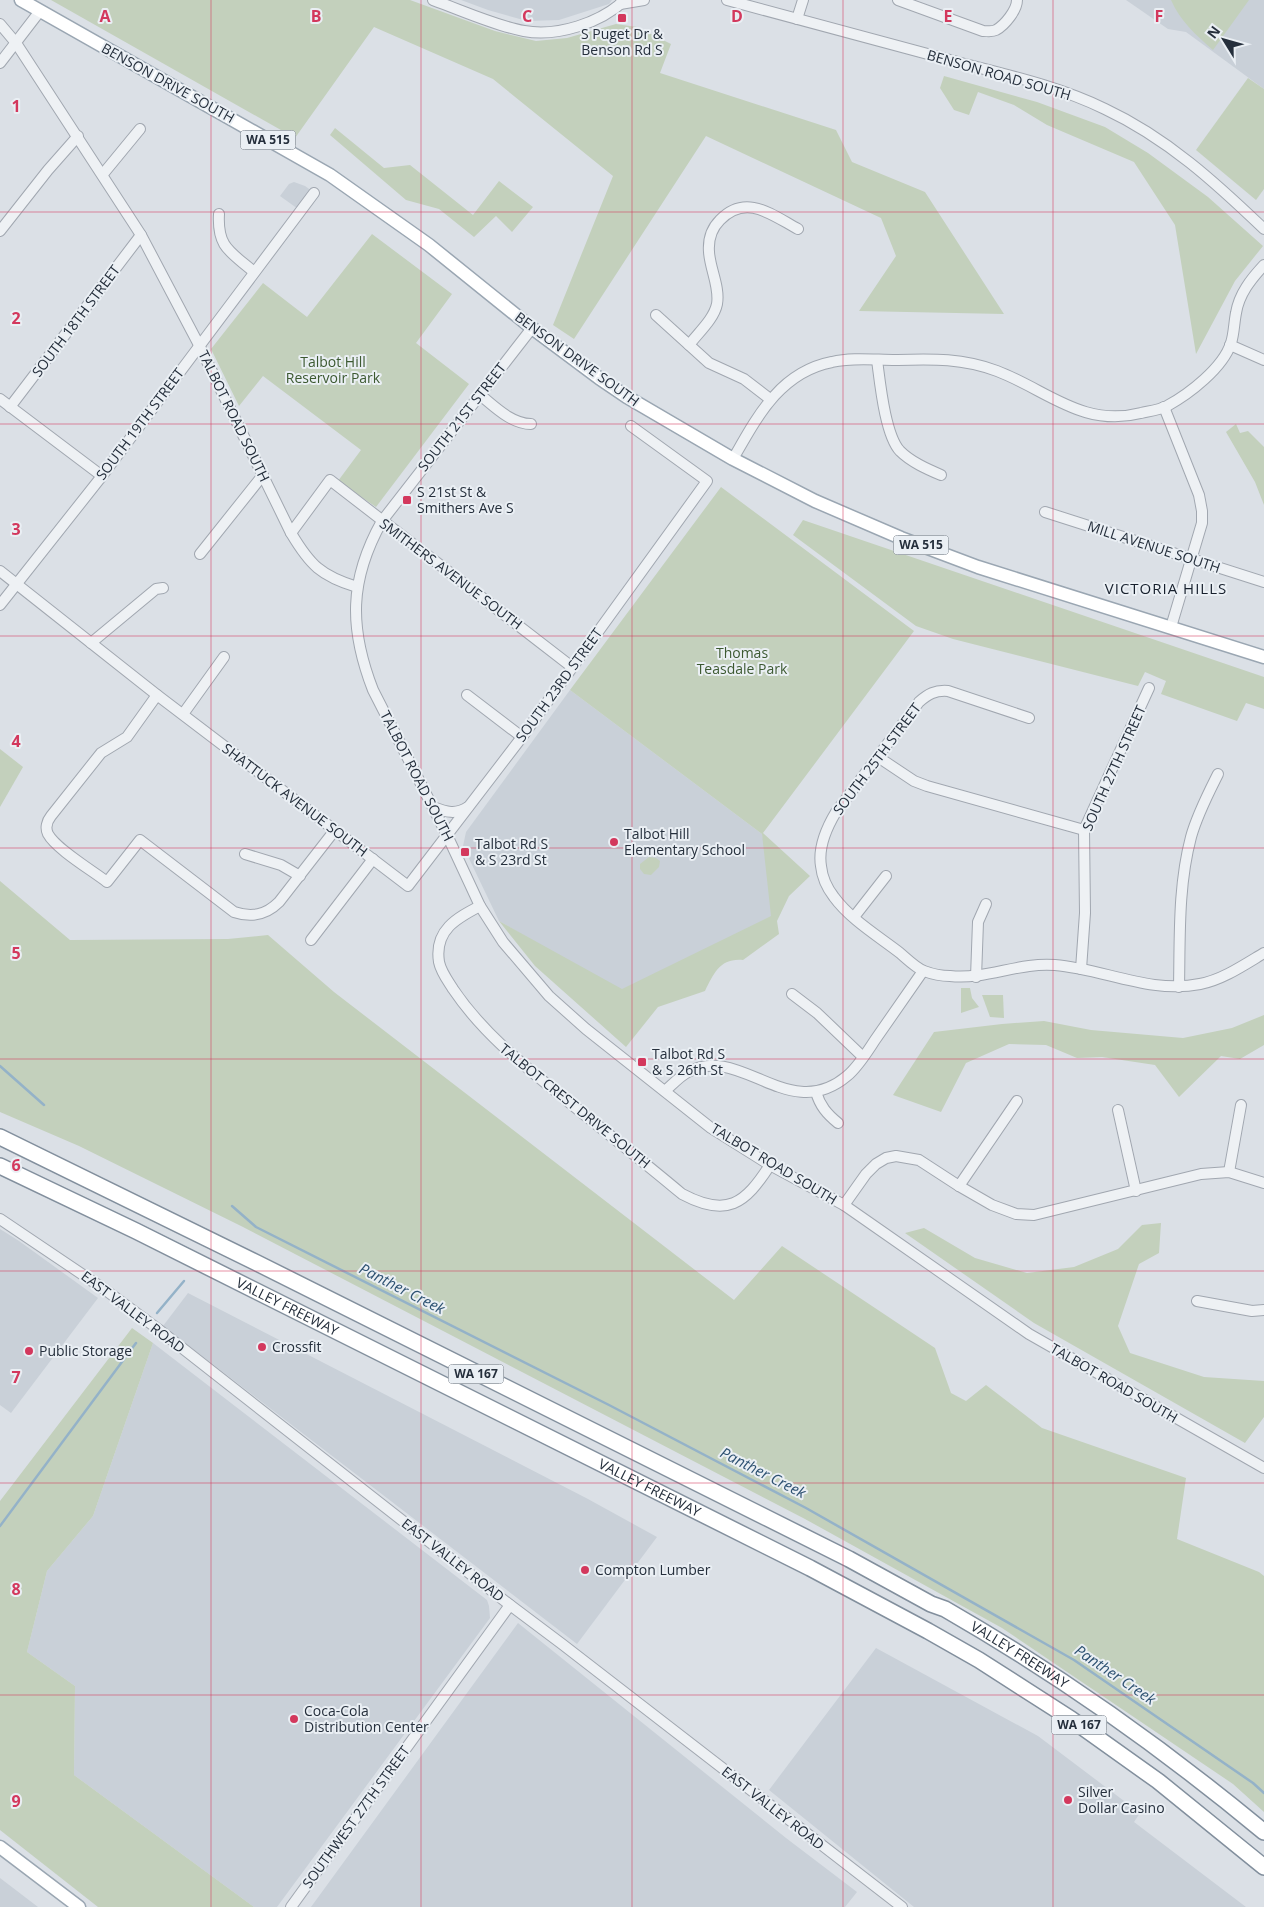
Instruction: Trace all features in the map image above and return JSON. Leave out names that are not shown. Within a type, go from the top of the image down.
[{"type":"highway","name":"VALLEY FREEWAY","points":[[0,1137],[257,1263],[848,1559],[931,1604],[945,1609],[997,1640],[1120,1721],[1177,1762],[1264,1832]]},
{"type":"highway","points":[[0,1145],[20,1148]]},
{"type":"highway","name":"VALLEY FREEWAY","points":[[0,1166],[136,1231],[818,1572],[928,1631],[979,1660],[1071,1719],[1158,1781],[1264,1867]]},
{"type":"highway","points":[[931,1604],[945,1617],[1041,1675],[1108,1721],[1176,1770],[1264,1842]]},
{"type":"main road","name":"BENSON DRIVE SOUTH","points":[[21,0],[330,175],[429,245],[532,328],[627,397],[733,459],[815,500],[901,538],[978,567],[1264,657]]},
{"type":"main road","points":[[0,1847],[78,1907]]},
{"type":"street","points":[[433,0],[509,27],[525,31],[543,32],[559,31],[594,20],[622,1],[644,0]]},
{"type":"street","name":"BENSON ROAD SOUTH","points":[[727,0],[1026,79],[1105,108],[1138,126],[1184,157],[1215,182],[1264,229]]},
{"type":"street","points":[[797,19],[803,0]]},
{"type":"street","points":[[898,0],[984,31],[994,31],[1001,26],[1016,7],[1016,0]]},
{"type":"street","points":[[0,63],[40,11]]},
{"type":"street","name":"TALBOT ROAD SOUTH","points":[[0,24],[16,43],[141,235],[199,345],[291,533],[304,554],[314,566],[338,581],[357,587],[356,624],[365,668],[373,690],[447,835],[480,906],[502,942],[549,996],[586,1029],[711,1128],[770,1165],[844,1206],[1029,1334],[1264,1468]]},
{"type":"street","points":[[103,174],[140,129]]},
{"type":"street","points":[[0,231],[48,170],[78,136]]},
{"type":"street","name":"SOUTH 19TH STREET","points":[[0,605],[102,476],[314,193]]},
{"type":"street","points":[[689,345],[712,316],[716,307],[717,292],[709,253],[709,241],[712,231],[718,223],[733,210],[751,207],[759,209],[798,229]]},
{"type":"street","points":[[219,214],[220,240],[225,247],[254,272]]},
{"type":"street","name":"SOUTH 18TH STREET","points":[[10,407],[141,235]]},
{"type":"street","points":[[733,459],[770,399],[798,375],[815,366],[834,361],[941,359],[972,362],[998,372],[1072,408],[1093,415],[1129,416],[1164,407],[1183,396],[1198,384],[1219,363],[1230,345],[1240,299],[1253,276],[1264,265]]},
{"type":"street","points":[[656,315],[710,363],[744,379],[770,399]]},
{"type":"street","name":"SOUTH 21ST STREET","points":[[357,587],[364,559],[372,538],[382,521],[532,328]]},
{"type":"street","points":[[1230,345],[1264,360]]},
{"type":"street","points":[[877,360],[881,396],[894,444],[908,458],[941,474]]},
{"type":"street","points":[[479,394],[512,420],[531,424]]},
{"type":"street","points":[[0,399],[102,476]]},
{"type":"street","points":[[1164,407],[1199,496],[1202,511],[1202,523],[1170,627]]},
{"type":"street","name":"SOUTH 23RD STREET","points":[[408,886],[522,738],[707,481],[631,426]]},
{"type":"street","points":[[200,554],[263,475]]},
{"type":"street","name":"SMITHERS AVENUE SOUTH","points":[[291,533],[330,480],[572,667]]},
{"type":"street","name":"MILL AVENUE SOUTH","points":[[1045,512],[1264,582]]},
{"type":"street","name":"SHATTUCK AVENUE SOUTH","points":[[0,571],[157,695],[408,886]]},
{"type":"street","points":[[91,643],[156,589],[163,588]]},
{"type":"street","points":[[183,714],[224,658]]},
{"type":"street","name":"SOUTH 27TH STREET","points":[[1081,968],[1085,913],[1084,830],[1149,688]]},
{"type":"street","name":"SOUTH 25TH STREET","points":[[923,971],[854,917],[834,897],[823,877],[820,864],[825,836],[836,812],[919,702],[928,694],[939,690],[948,691],[1029,718]]},
{"type":"street","points":[[157,695],[127,737],[101,753],[51,816],[47,825],[47,832],[55,843],[107,882],[140,840],[234,912],[244,915],[262,914],[276,905],[335,830]]},
{"type":"street","points":[[467,695],[522,738]]},
{"type":"street","points":[[878,757],[914,781],[927,786],[1084,830]]},
{"type":"street","points":[[1179,987],[1182,885],[1185,863],[1191,835],[1198,815],[1218,774]]},
{"type":"street","points":[[433,807],[447,812],[461,812],[469,806]]},
{"type":"street","points":[[245,854],[275,863],[300,876]]},
{"type":"street","points":[[311,940],[373,859]]},
{"type":"street","points":[[854,917],[886,876]]},
{"type":"street","points":[[976,977],[978,922],[986,904]]},
{"type":"street","name":"TALBOT CREST DRIVE SOUTH","points":[[480,906],[448,925],[439,949],[439,962],[444,975],[460,999],[497,1042],[675,1188],[694,1200],[708,1205],[734,1204],[748,1196],[770,1165]]},
{"type":"street","points":[[665,1091],[688,1072],[702,1067],[717,1066],[746,1072],[775,1087],[792,1091],[816,1092],[832,1086],[848,1076],[923,971],[952,977],[976,977],[1024,967],[1053,965],[1081,968],[1159,987],[1179,987],[1201,984],[1227,974],[1264,953]]},
{"type":"street","points":[[792,994],[816,1013],[863,1057]]},
{"type":"street","points":[[816,1092],[820,1104],[830,1117],[838,1123]]},
{"type":"street","points":[[959,1186],[1017,1101]]},
{"type":"street","points":[[1229,1172],[1240,1105]]},
{"type":"street","points":[[1118,1110],[1136,1191]]},
{"type":"street","points":[[844,1206],[866,1174],[876,1164],[886,1158],[896,1156],[919,1160],[992,1205],[1016,1214],[1034,1215],[1201,1174],[1229,1172],[1264,1183]]},
{"type":"street","name":"EAST VALLEY ROAD","points":[[0,1218],[104,1289],[158,1329],[510,1605],[902,1907]]},
{"type":"street","points":[[1197,1302],[1252,1311],[1264,1310]]},
{"type":"street","name":"SOUTHWEST 27TH STREET","points":[[291,1907],[510,1605]]},
{"type":"shaded area","points":[[461,0],[612,0],[609,4],[559,20],[527,21]]},
{"type":"shaded area","points":[[1126,0],[1264,0],[1264,89],[1186,32],[1168,29]]},
{"type":"shaded area","points":[[294,182],[312,191],[298,209],[280,196],[289,184]]},
{"type":"shaded area","name":"Talbot Hill Elementary School","points":[[570,690],[762,834],[781,913],[625,994],[499,921],[463,846],[466,832]]},
{"type":"shaded area","name":"Public Storage","points":[[0,1229],[98,1298],[11,1413],[0,1405]]},
{"type":"shaded area","points":[[188,1293],[588,1499],[657,1537],[577,1644],[163,1326]]},
{"type":"shaded area","points":[[153,1343],[487,1600],[489,1606],[490,1618],[277,1907],[254,1907],[74,1775],[75,1686],[27,1652],[47,1571],[93,1516]]},
{"type":"shaded area","points":[[518,1623],[786,1838],[857,1892],[845,1907],[311,1907]]},
{"type":"shaded area","points":[[876,1648],[1038,1736],[1140,1813],[1134,1822],[1246,1907],[914,1907],[769,1790]]},
{"type":"shaded area","points":[[0,1878],[38,1907],[0,1907]]},
{"type":"green space","points":[[51,0],[410,0],[495,31],[536,41],[567,38],[616,24],[637,27],[671,44],[660,73],[836,130],[852,162],[925,192],[1004,314],[859,311],[896,256],[881,218],[706,136],[574,339],[553,325],[613,176],[493,79],[374,27],[295,138]]},
{"type":"green space","points":[[1171,0],[1249,0],[1213,50],[1184,21]]},
{"type":"green space","points":[[944,76],[1037,102],[1105,127],[1148,153],[1208,197],[1263,246],[1235,281],[1196,354],[1175,225],[1134,162],[1047,125],[1014,105],[978,92],[969,115],[954,110],[940,88]]},
{"type":"green space","points":[[1248,78],[1264,89],[1264,189],[1256,200],[1196,150]]},
{"type":"green space","points":[[335,128],[384,168],[410,165],[473,215],[499,181],[533,207],[512,232],[496,216],[474,237],[439,209],[406,200],[330,135]]},
{"type":"green space","name":"Talbot Hill Reservoir Park","points":[[372,234],[452,294],[416,343],[469,384],[376,507],[338,481],[361,450],[263,376],[239,406],[211,349],[263,283],[307,317]]},
{"type":"green space","points":[[1236,424],[1240,433],[1248,431],[1264,447],[1264,505],[1255,482],[1226,432]]},
{"type":"green space","name":"Thomas Teasdale Park","points":[[721,487],[914,631],[763,833],[810,876],[789,896],[777,921],[779,934],[743,960],[729,961],[723,964],[715,973],[705,991],[658,1007],[626,1047],[535,966],[499,921],[622,989],[771,916],[762,834],[570,690]]},
{"type":"green space","points":[[803,520],[1264,677],[1264,709],[1246,703],[1237,721],[1161,694],[1166,681],[1145,672],[1138,686],[953,639],[916,626],[793,535]]},
{"type":"green space","points":[[0,749],[23,767],[0,807]]},
{"type":"green space","points":[[649,857],[660,861],[659,867],[651,875],[644,874],[640,869],[640,864]]},
{"type":"green space","points":[[0,881],[70,940],[228,939],[268,935],[334,992],[734,1300],[782,1246],[935,1348],[951,1393],[966,1401],[986,1385],[1042,1428],[1186,1478],[1177,1539],[1259,1572],[1264,1576],[1264,1812],[1233,1784],[1002,1628],[805,1519],[243,1227],[79,1146],[0,1112]]},
{"type":"green space","points":[[961,988],[970,988],[972,998],[979,1007],[961,1013]]},
{"type":"green space","points":[[982,995],[1003,995],[1004,1018],[990,1017]]},
{"type":"green space","points":[[1264,1015],[1264,1045],[1240,1059],[1221,1056],[1179,1097],[1155,1065],[1102,1057],[1077,1058],[1046,1045],[1009,1044],[966,1063],[941,1112],[893,1095],[934,1032],[1044,1021],[1091,1030],[1183,1038],[1232,1028]]},
{"type":"green space","points":[[1161,1223],[1159,1253],[1139,1264],[1118,1326],[1130,1353],[1204,1377],[1264,1381],[1264,1417],[1245,1443],[1034,1323],[905,1233],[924,1228],[975,1258],[1027,1273],[1074,1267],[1118,1249],[1142,1225]]},
{"type":"green space","points":[[132,1328],[153,1343],[93,1516],[47,1571],[27,1652],[75,1686],[74,1775],[254,1907],[98,1907],[0,1830],[0,1501]]},
{"type":"waterway","points":[[0,1066],[44,1105]]},
{"type":"waterway","name":"Panther Creek","points":[[232,1206],[256,1227],[609,1405],[806,1508],[1074,1660],[1253,1783],[1264,1793]]},
{"type":"waterway","name":"Panther Creek","points":[[157,1313],[184,1281]]},
{"type":"waterway","name":"Panther Creek","points":[[0,1526],[136,1343]]},
{"type":"place","name":"S Puget Dr & Benson Rd S","points":[[622,18]]},
{"type":"place","name":"S 21st St & Smithers Ave S","points":[[407,500]]},
{"type":"place","name":"Talbot Hill Elementary School","points":[[614,842]]},
{"type":"place","name":"Talbot Rd S & S 23rd St","points":[[465,852]]},
{"type":"place","name":"Talbot Rd S & S 26th St","points":[[642,1062]]},
{"type":"place","name":"Crossfit","points":[[262,1347]]},
{"type":"place","name":"Public Storage","points":[[29,1351]]},
{"type":"place","name":"Compton Lumber","points":[[585,1570]]},
{"type":"place","name":"Coca-Cola Distribution Center","points":[[294,1719]]},
{"type":"place","name":"Silver Dollar Casino","points":[[1068,1800]]},
{"type":"district","name":"VICTORIA HILLS","points":[[1166,589]]}]
